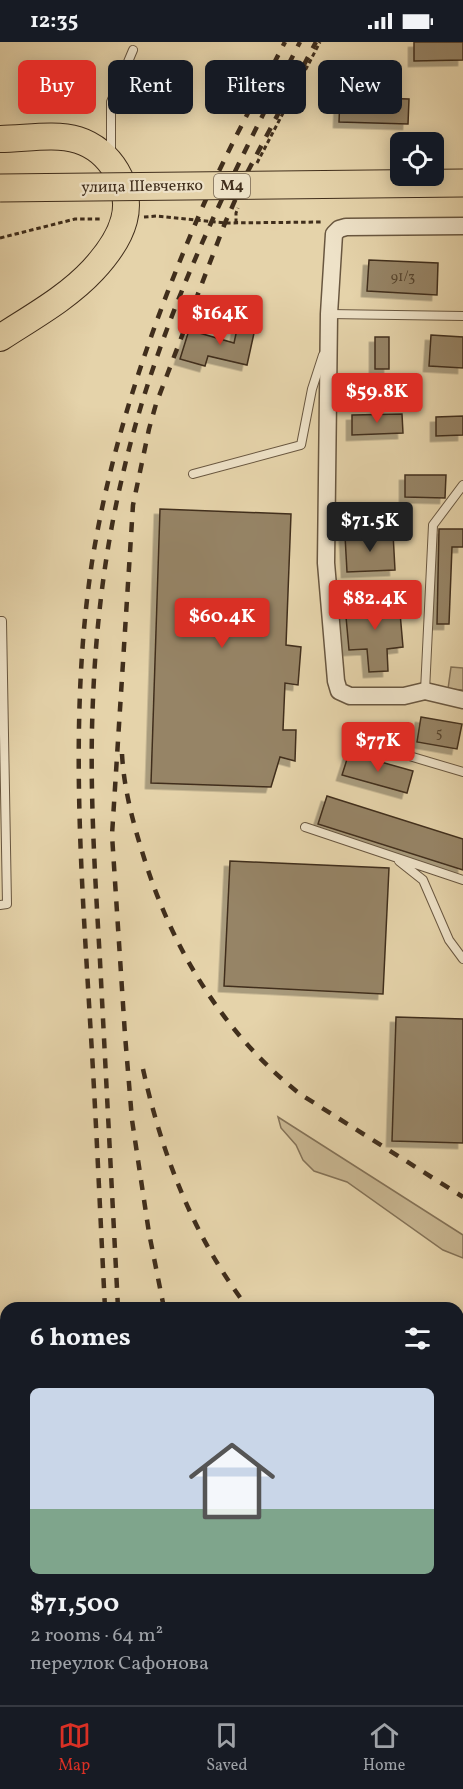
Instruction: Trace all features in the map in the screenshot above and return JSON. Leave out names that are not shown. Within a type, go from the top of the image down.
[{"type":"highway","name":"улица Шевченко","points":[[0,188],[463,183]]},
{"type":"main road","points":[[0,139],[64,138],[78,140],[90,146],[111,163],[121,181],[125,198],[124,219],[119,234],[94,269],[74,289],[0,338]]},
{"type":"street","points":[[463,226],[346,227],[334,234],[329,314],[326,563],[336,681],[339,691],[350,696],[404,696],[425,691],[463,700]]},
{"type":"lane","points":[[111,163],[111,102],[133,50]]},
{"type":"lane","points":[[329,314],[463,316]]},
{"type":"lane","points":[[193,474],[301,445],[312,389],[329,338]]},
{"type":"lane","points":[[425,691],[433,525],[463,485]]},
{"type":"lane","points":[[0,621],[2,621],[7,904],[0,905]]},
{"type":"lane","points":[[406,755],[463,772]]},
{"type":"lane","points":[[304,827],[463,880]]},
{"type":"lane","points":[[394,857],[423,880],[449,940],[463,958]]},
{"type":"path","points":[[253,172],[320,42]]},
{"type":"path","points":[[236,223],[236,213],[240,203]]},
{"type":"shaded area","points":[[451,667],[463,668],[463,690],[448,689]]},
{"type":"shaded area","points":[[278,1117],[463,1235],[463,1258],[443,1250],[347,1182],[314,1171],[303,1160],[296,1145],[281,1128]]},
{"type":"building","points":[[414,42],[463,42],[463,60],[414,61]]},
{"type":"building","points":[[402,99],[409,99],[408,124],[339,122],[339,114],[402,114]]},
{"type":"building","points":[[369,260],[438,263],[437,295],[367,291]]},
{"type":"building","points":[[239,320],[256,324],[247,365],[208,356],[205,366],[180,359],[189,330],[234,343]]},
{"type":"building","points":[[431,335],[463,337],[463,368],[429,366]]},
{"type":"building","points":[[375,337],[389,337],[389,369],[375,369]]},
{"type":"building","points":[[402,414],[403,433],[352,435],[352,415]]},
{"type":"building","points":[[463,416],[463,435],[436,436],[436,417]]},
{"type":"building","points":[[405,475],[446,475],[445,498],[405,497]]},
{"type":"building","points":[[160,509],[291,514],[286,645],[301,647],[298,685],[285,683],[283,730],[296,730],[295,761],[280,757],[271,787],[151,783]]},
{"type":"building","points":[[439,529],[463,529],[463,547],[452,547],[449,624],[437,624]]},
{"type":"building","points":[[393,533],[395,570],[347,572],[345,536]]},
{"type":"building","points":[[399,601],[403,647],[387,649],[388,671],[369,672],[367,649],[349,650],[345,606]]},
{"type":"building","points":[[421,717],[462,724],[457,749],[417,742]]},
{"type":"building","points":[[349,753],[413,771],[407,793],[342,775]]},
{"type":"building","points":[[327,796],[463,839],[463,870],[318,824]]},
{"type":"building","points":[[230,861],[389,868],[383,994],[224,986]]},
{"type":"building","points":[[396,1017],[463,1019],[463,1143],[392,1141]]},
{"type":"railway","points":[[105,1302],[79,791],[81,676],[92,562],[111,470],[151,336],[212,185],[285,42]]},
{"type":"railway","points":[[118,1302],[92,797],[94,671],[106,560],[122,478],[154,364],[197,254],[221,201],[300,42]]},
{"type":"railway","points":[[163,1302],[149,1233],[132,1120],[112,835],[133,505],[156,404],[225,223],[248,171],[316,42]]},
{"type":"railway","points":[[122,754],[133,822],[157,895],[187,959],[205,990],[226,1018],[248,1046],[300,1094],[463,1197]]},
{"type":"railway","points":[[143,1069],[160,1133],[182,1194],[211,1253],[244,1302]]}]
